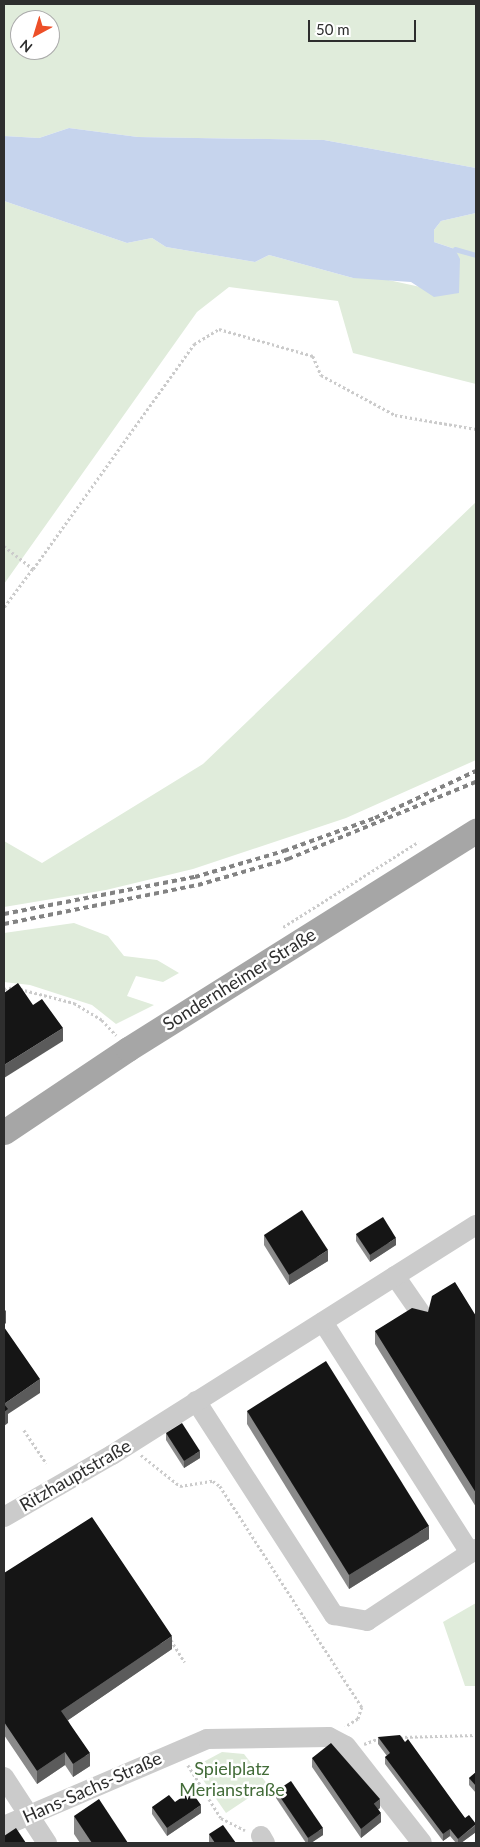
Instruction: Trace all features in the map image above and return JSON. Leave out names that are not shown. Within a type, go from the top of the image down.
[{"type":"main road","name":"Sondernheimer Straße","points":[[4,1132],[128,1049],[476,831]]},
{"type":"street","name":"Ritzhauptstraße","points":[[4,1517],[147,1433],[476,1225]]},
{"type":"street","points":[[395,1276],[422,1316]]},
{"type":"street","points":[[196,1402],[334,1616],[366,1621],[473,1550],[323,1322]]},
{"type":"street","points":[[329,1737],[352,1753],[422,1843]]},
{"type":"street","name":"Hans-Sachs-Straße","points":[[4,1826],[179,1749],[207,1739],[329,1737]]},
{"type":"street","points":[[4,1777],[47,1843]]},
{"type":"path","points":[[4,608],[194,344],[219,329],[313,356],[321,375],[395,416],[476,429]]},
{"type":"path","points":[[4,546],[33,569]]},
{"type":"path","points":[[4,989],[74,1003],[102,1020],[120,1040]]},
{"type":"path","points":[[24,1430],[46,1463]]},
{"type":"path","points":[[129,1444],[180,1486],[213,1481],[220,1486],[362,1707],[358,1719],[329,1737]]},
{"type":"path","points":[[166,1633],[185,1662]]},
{"type":"path","points":[[398,1738],[476,1735]]},
{"type":"path","points":[[352,1753],[378,1738],[388,1738]]},
{"type":"path","points":[[179,1749],[221,1818],[263,1840]]},
{"type":"green space","points":[[4,4],[476,4],[476,168],[324,140],[138,137],[69,128],[39,138],[4,136]]},
{"type":"green space","points":[[4,201],[127,243],[152,238],[166,247],[255,262],[269,255],[353,278],[370,276],[425,288],[455,249],[434,242],[434,230],[441,221],[476,213],[476,384],[353,353],[338,301],[229,287],[197,312],[4,584]]},
{"type":"green space","points":[[476,502],[476,760],[346,818],[193,869],[106,890],[4,907],[4,841],[42,863],[203,764]]},
{"type":"green space","points":[[74,923],[108,936],[124,956],[157,960],[179,973],[163,982],[136,976],[127,996],[154,1005],[116,1024],[92,1005],[30,985],[4,982],[4,933]]},
{"type":"green space","points":[[476,1603],[476,1686],[465,1686],[443,1622]]},
{"type":"green space","name":"Spielplatz Merianstraße","points":[[222,1752],[244,1754],[268,1785],[226,1813],[194,1767]]},
{"type":"water","points":[[69,128],[138,137],[324,140],[476,168],[476,213],[441,221],[434,230],[434,242],[455,249],[460,259],[459,293],[434,297],[411,282],[353,278],[269,255],[255,262],[166,247],[152,238],[127,243],[4,201],[4,136],[39,138]]},
{"type":"building","points":[[18,983],[33,1005],[42,999],[63,1028],[4,1065],[4,993]]},
{"type":"building","points":[[302,1210],[328,1250],[289,1275],[264,1235]]},
{"type":"building","points":[[383,1217],[396,1238],[370,1255],[356,1234]]},
{"type":"building","points":[[455,1282],[476,1316],[476,1493],[375,1331],[412,1308],[428,1312],[432,1296]]},
{"type":"building","points":[[4,1327],[40,1379],[4,1404]]},
{"type":"building","points":[[326,1361],[429,1526],[349,1575],[247,1411]]},
{"type":"building","points":[[4,1404],[8,1409],[4,1412]]},
{"type":"building","points":[[182,1423],[200,1451],[184,1461],[166,1433]]},
{"type":"building","points":[[92,1517],[172,1636],[61,1711],[90,1753],[73,1764],[65,1752],[37,1771],[4,1722],[4,1573]]},
{"type":"building","points":[[400,1735],[405,1742],[408,1739],[465,1818],[469,1815],[476,1824],[458,1839],[450,1829],[443,1834],[385,1757],[390,1753],[378,1737]]},
{"type":"building","points":[[331,1743],[380,1799],[374,1804],[381,1813],[361,1829],[312,1758]]},
{"type":"building","points":[[476,1772],[476,1786],[469,1778]]},
{"type":"building","points":[[291,1781],[323,1828],[308,1838],[276,1791]]},
{"type":"building","points":[[191,1791],[201,1805],[167,1828],[152,1807],[169,1795],[175,1802]]},
{"type":"building","points":[[99,1799],[128,1843],[92,1843],[74,1816]]},
{"type":"building","points":[[223,1825],[236,1843],[215,1843],[209,1834]]},
{"type":"building","points":[[16,1828],[26,1843],[4,1843],[4,1836]]},
{"type":"waterway","points":[[455,249],[476,255]]},
{"type":"railway","points":[[4,914],[195,877],[284,851],[375,818],[476,771]]},
{"type":"railway","points":[[4,924],[198,885],[288,859],[476,782]]}]
